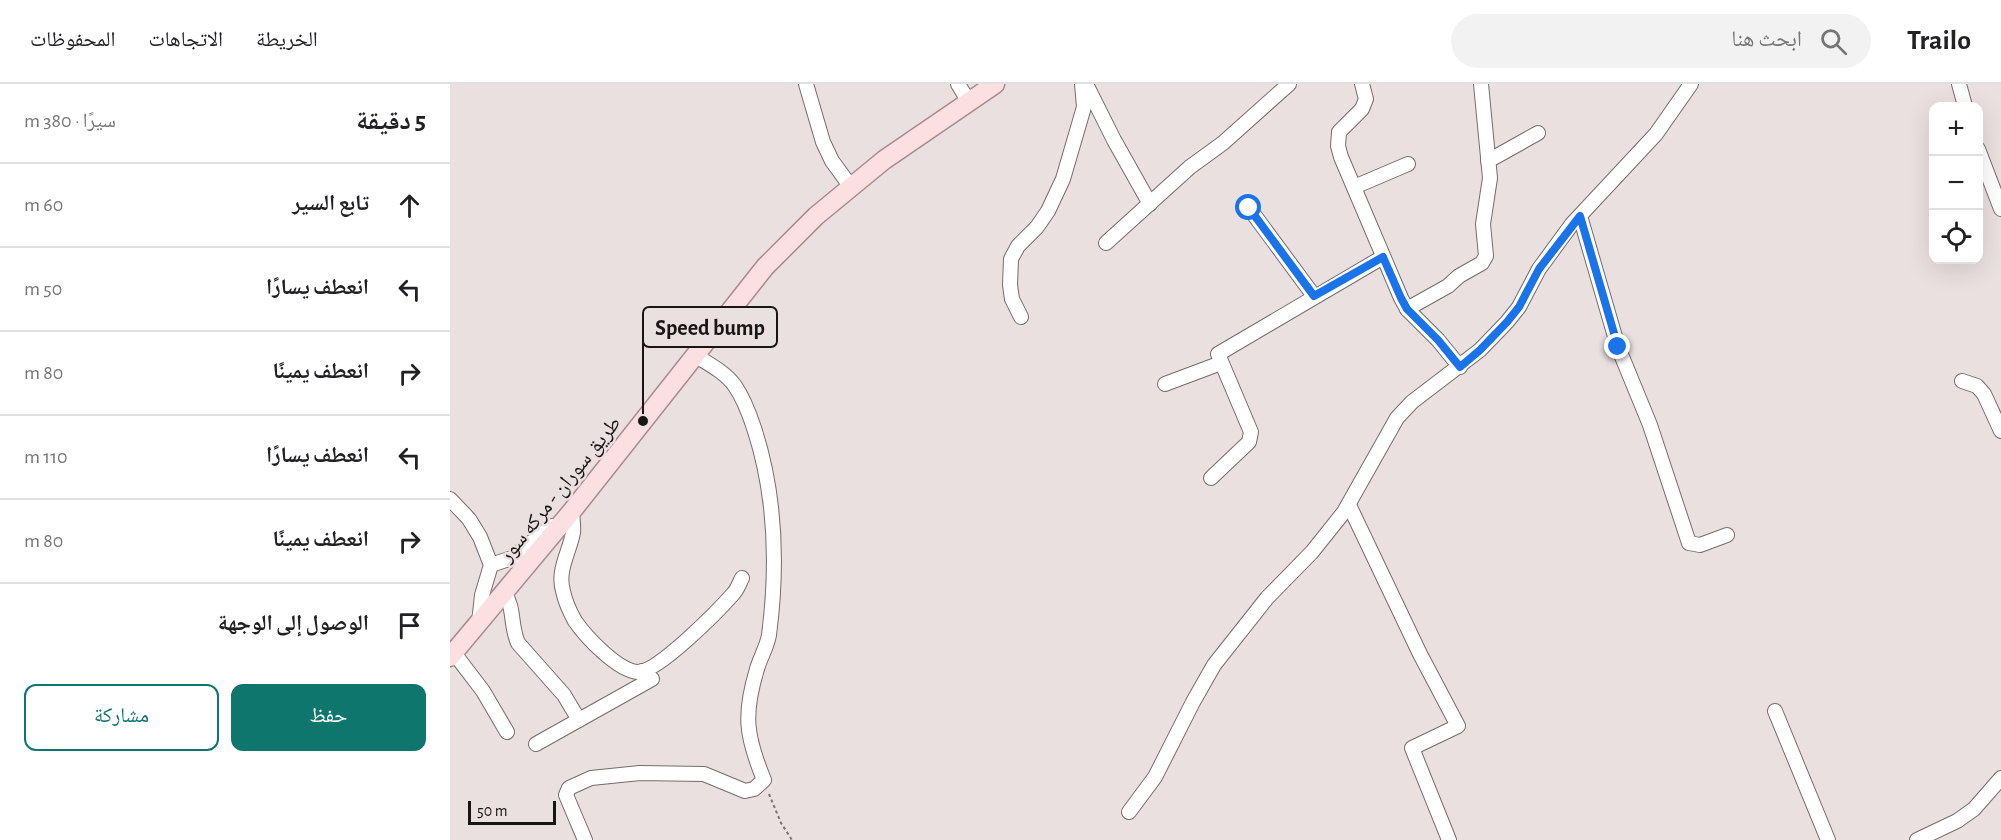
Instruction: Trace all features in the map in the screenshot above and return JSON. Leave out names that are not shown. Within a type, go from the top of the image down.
[{"type":"main road","name":"طريق سوران - مركه سور","points":[[452,655],[572,511],[765,267],[816,216],[884,160],[995,84]]},
{"type":"street","points":[[806,84],[823,142],[832,161],[851,188]]},
{"type":"street","points":[[958,84],[969,102]]},
{"type":"street","points":[[1084,84],[1150,204]]},
{"type":"street","points":[[1021,317],[1012,299],[1011,259],[1018,246],[1038,227],[1063,179],[1084,106],[1084,84]]},
{"type":"street","points":[[1106,243],[1190,167],[1223,143],[1289,84]]},
{"type":"street","points":[[1362,84],[1366,99],[1362,109],[1339,132],[1338,146],[1341,157],[1407,309],[1438,340],[1460,367]]},
{"type":"street","points":[[1407,309],[1448,286],[1459,276],[1482,263],[1486,256],[1483,224],[1490,178],[1481,84]]},
{"type":"street","points":[[1129,812],[1155,777],[1214,665],[1261,605],[1312,552],[1348,505],[1397,418],[1412,402],[1480,350],[1507,322],[1519,307],[1539,269],[1580,216],[1656,134],[1691,84]]},
{"type":"street","points":[[1959,84],[1964,102]]},
{"type":"street","points":[[1488,161],[1538,133]]},
{"type":"street","points":[[1981,156],[2001,209]]},
{"type":"street","points":[[1354,187],[1408,164]]},
{"type":"street","points":[[1249,208],[1314,296]]},
{"type":"street","points":[[1580,216],[1618,347],[1650,425],[1689,543],[1700,545],[1727,536]]},
{"type":"street","points":[[1211,478],[1249,442],[1251,432],[1218,354],[1383,257]]},
{"type":"street","points":[[585,840],[566,795],[569,788],[591,778],[640,773],[704,774],[745,790],[754,789],[764,780],[748,733],[748,702],[768,639],[774,579],[774,515],[762,451],[747,406],[734,384],[714,367],[696,356]]},
{"type":"street","points":[[1165,384],[1221,363]]},
{"type":"street","points":[[1962,381],[1977,386],[1984,394],[2001,431]]},
{"type":"street","points":[[450,499],[469,519],[480,537],[491,565],[482,595],[479,623]]},
{"type":"street","points":[[1348,505],[1420,654],[1458,726],[1412,748],[1449,840]]},
{"type":"street","points":[[491,565],[512,558],[572,511]]},
{"type":"street","points":[[572,511],[573,532],[562,568],[562,590],[575,620],[589,639],[622,666],[637,672],[648,670],[660,663],[735,592],[741,579]]},
{"type":"street","points":[[504,592],[511,603],[514,634],[518,643],[564,695],[579,720]]},
{"type":"street","points":[[452,655],[483,691],[507,732]]},
{"type":"street","points":[[536,744],[652,680],[642,671]]},
{"type":"street","points":[[1775,711],[1828,840]]},
{"type":"street","points":[[1917,840],[1957,821],[1974,809],[2001,778]]},
{"type":"path","points":[[764,780],[781,823],[792,840]]},
{"type":"place","name":"Speed bump","points":[[643,421]]},
{"type":"route","points":[[1249,208],[1314,296],[1383,257],[1407,309],[1438,340],[1460,367],[1480,350],[1519,307],[1539,269],[1580,216],[1618,347]]}]
